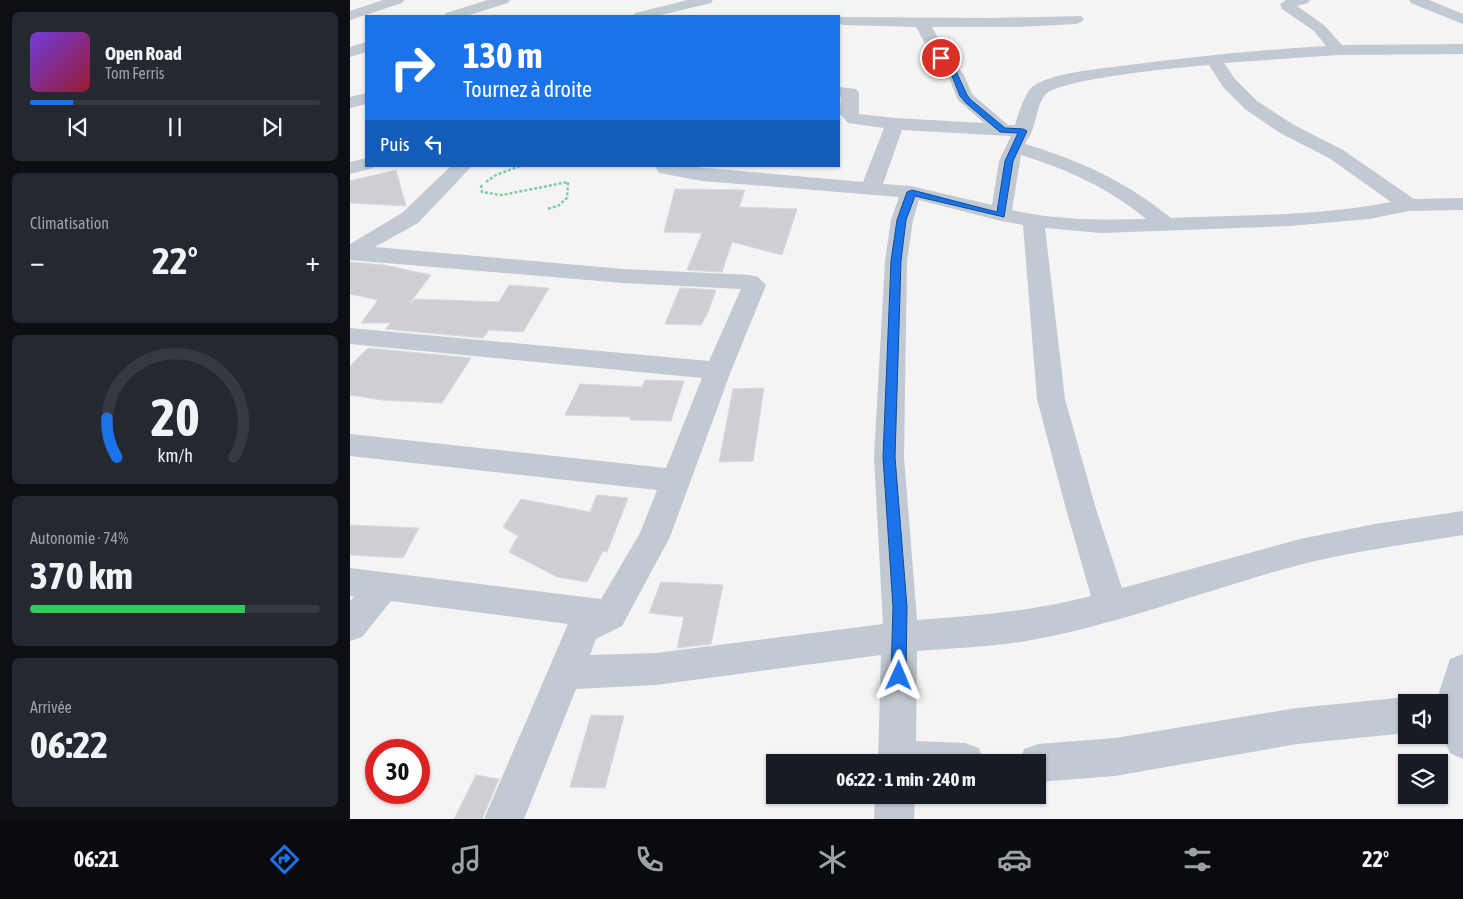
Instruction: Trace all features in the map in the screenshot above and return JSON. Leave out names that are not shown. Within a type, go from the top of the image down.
[{"type":"street","points":[[350,16],[397,0]]},
{"type":"street","points":[[454,15],[503,0]]},
{"type":"street","points":[[642,15],[666,5],[706,0]]},
{"type":"street","points":[[1303,0],[1287,4],[1286,6],[1320,28],[1338,50]]},
{"type":"street","points":[[1416,0],[1463,18]]},
{"type":"street","points":[[841,21],[862,8]]},
{"type":"street","points":[[841,21],[1009,23],[1076,19]]},
{"type":"street","points":[[922,23],[941,58],[953,71],[964,96],[1003,130],[1071,168],[1130,196],[1166,225]]},
{"type":"street","points":[[350,52],[365,47]]},
{"type":"street","points":[[1001,215],[1009,161],[1038,90],[1053,83],[1085,76],[1213,59],[1338,50],[1463,49]]},
{"type":"street","points":[[1213,59],[1233,88],[1251,105],[1287,129],[1336,154],[1409,205]]},
{"type":"street","points":[[840,92],[850,93],[849,114],[854,119],[895,124],[1003,130]]},
{"type":"street","points":[[350,103],[365,98]]},
{"type":"street","points":[[871,189],[895,124]]},
{"type":"street","points":[[350,168],[365,164]]},
{"type":"street","points":[[350,252],[410,218],[461,167]]},
{"type":"street","points":[[666,167],[684,173],[702,175],[912,192],[1001,215],[1033,221],[1101,226],[1329,218],[1409,205],[1463,204]]},
{"type":"street","points":[[896,754],[900,607],[889,447],[896,261],[902,220],[912,192]]},
{"type":"street","points":[[1033,221],[1052,399],[1081,509],[1111,605]]},
{"type":"street","points":[[350,252],[622,276],[750,282],[754,286],[718,370],[654,537],[610,615],[583,629],[504,819]]},
{"type":"street","points":[[350,336],[718,370]]},
{"type":"street","points":[[350,445],[676,481]]},
{"type":"street","points":[[564,673],[656,669],[899,637],[971,632],[1036,624],[1300,552],[1375,537],[1463,523]]},
{"type":"street","points":[[350,582],[610,615]]},
{"type":"street","points":[[350,626],[384,586]]},
{"type":"street","points":[[1453,721],[1459,678],[1463,671]]},
{"type":"street","points":[[1046,762],[1115,757],[1297,726],[1398,716]]},
{"type":"street","points":[[894,819],[895,804]]},
{"type":"path","points":[[517,167],[496,175],[480,186],[482,192],[490,196],[501,196],[555,181],[568,182],[567,198],[558,206],[547,209]]},
{"type":"building","points":[[396,170],[406,206],[350,203],[350,181]]},
{"type":"building","points":[[675,189],[745,190],[739,207],[797,209],[782,255],[732,242],[722,272],[687,270],[702,233],[664,232]]},
{"type":"building","points":[[350,262],[384,265],[431,275],[409,304],[415,299],[499,302],[509,285],[549,288],[523,332],[489,330],[483,338],[385,329],[391,323],[361,323],[378,300],[350,294]]},
{"type":"building","points":[[680,288],[716,290],[701,325],[665,324]]},
{"type":"building","points":[[368,348],[471,358],[442,403],[381,400],[350,395],[350,366]]},
{"type":"building","points":[[645,380],[684,381],[671,421],[630,420],[631,417],[565,415],[580,384],[642,387]]},
{"type":"building","points":[[764,388],[753,461],[719,462],[733,389]]},
{"type":"building","points":[[597,495],[628,498],[607,552],[603,551],[587,582],[557,577],[509,552],[518,536],[503,527],[521,499],[590,512]]},
{"type":"building","points":[[350,525],[419,528],[403,558],[350,555]]},
{"type":"building","points":[[661,582],[723,585],[711,644],[677,648],[684,617],[649,613]]},
{"type":"building","points":[[591,715],[624,716],[605,788],[570,787]]},
{"type":"building","points":[[476,775],[499,779],[482,819],[454,819]]},
{"type":"route","points":[[899,676],[900,607],[889,457],[896,261],[902,220],[905,207],[912,192],[1001,215],[1009,161],[1023,131],[1003,130],[969,102],[964,96],[953,71],[941,58]]}]
